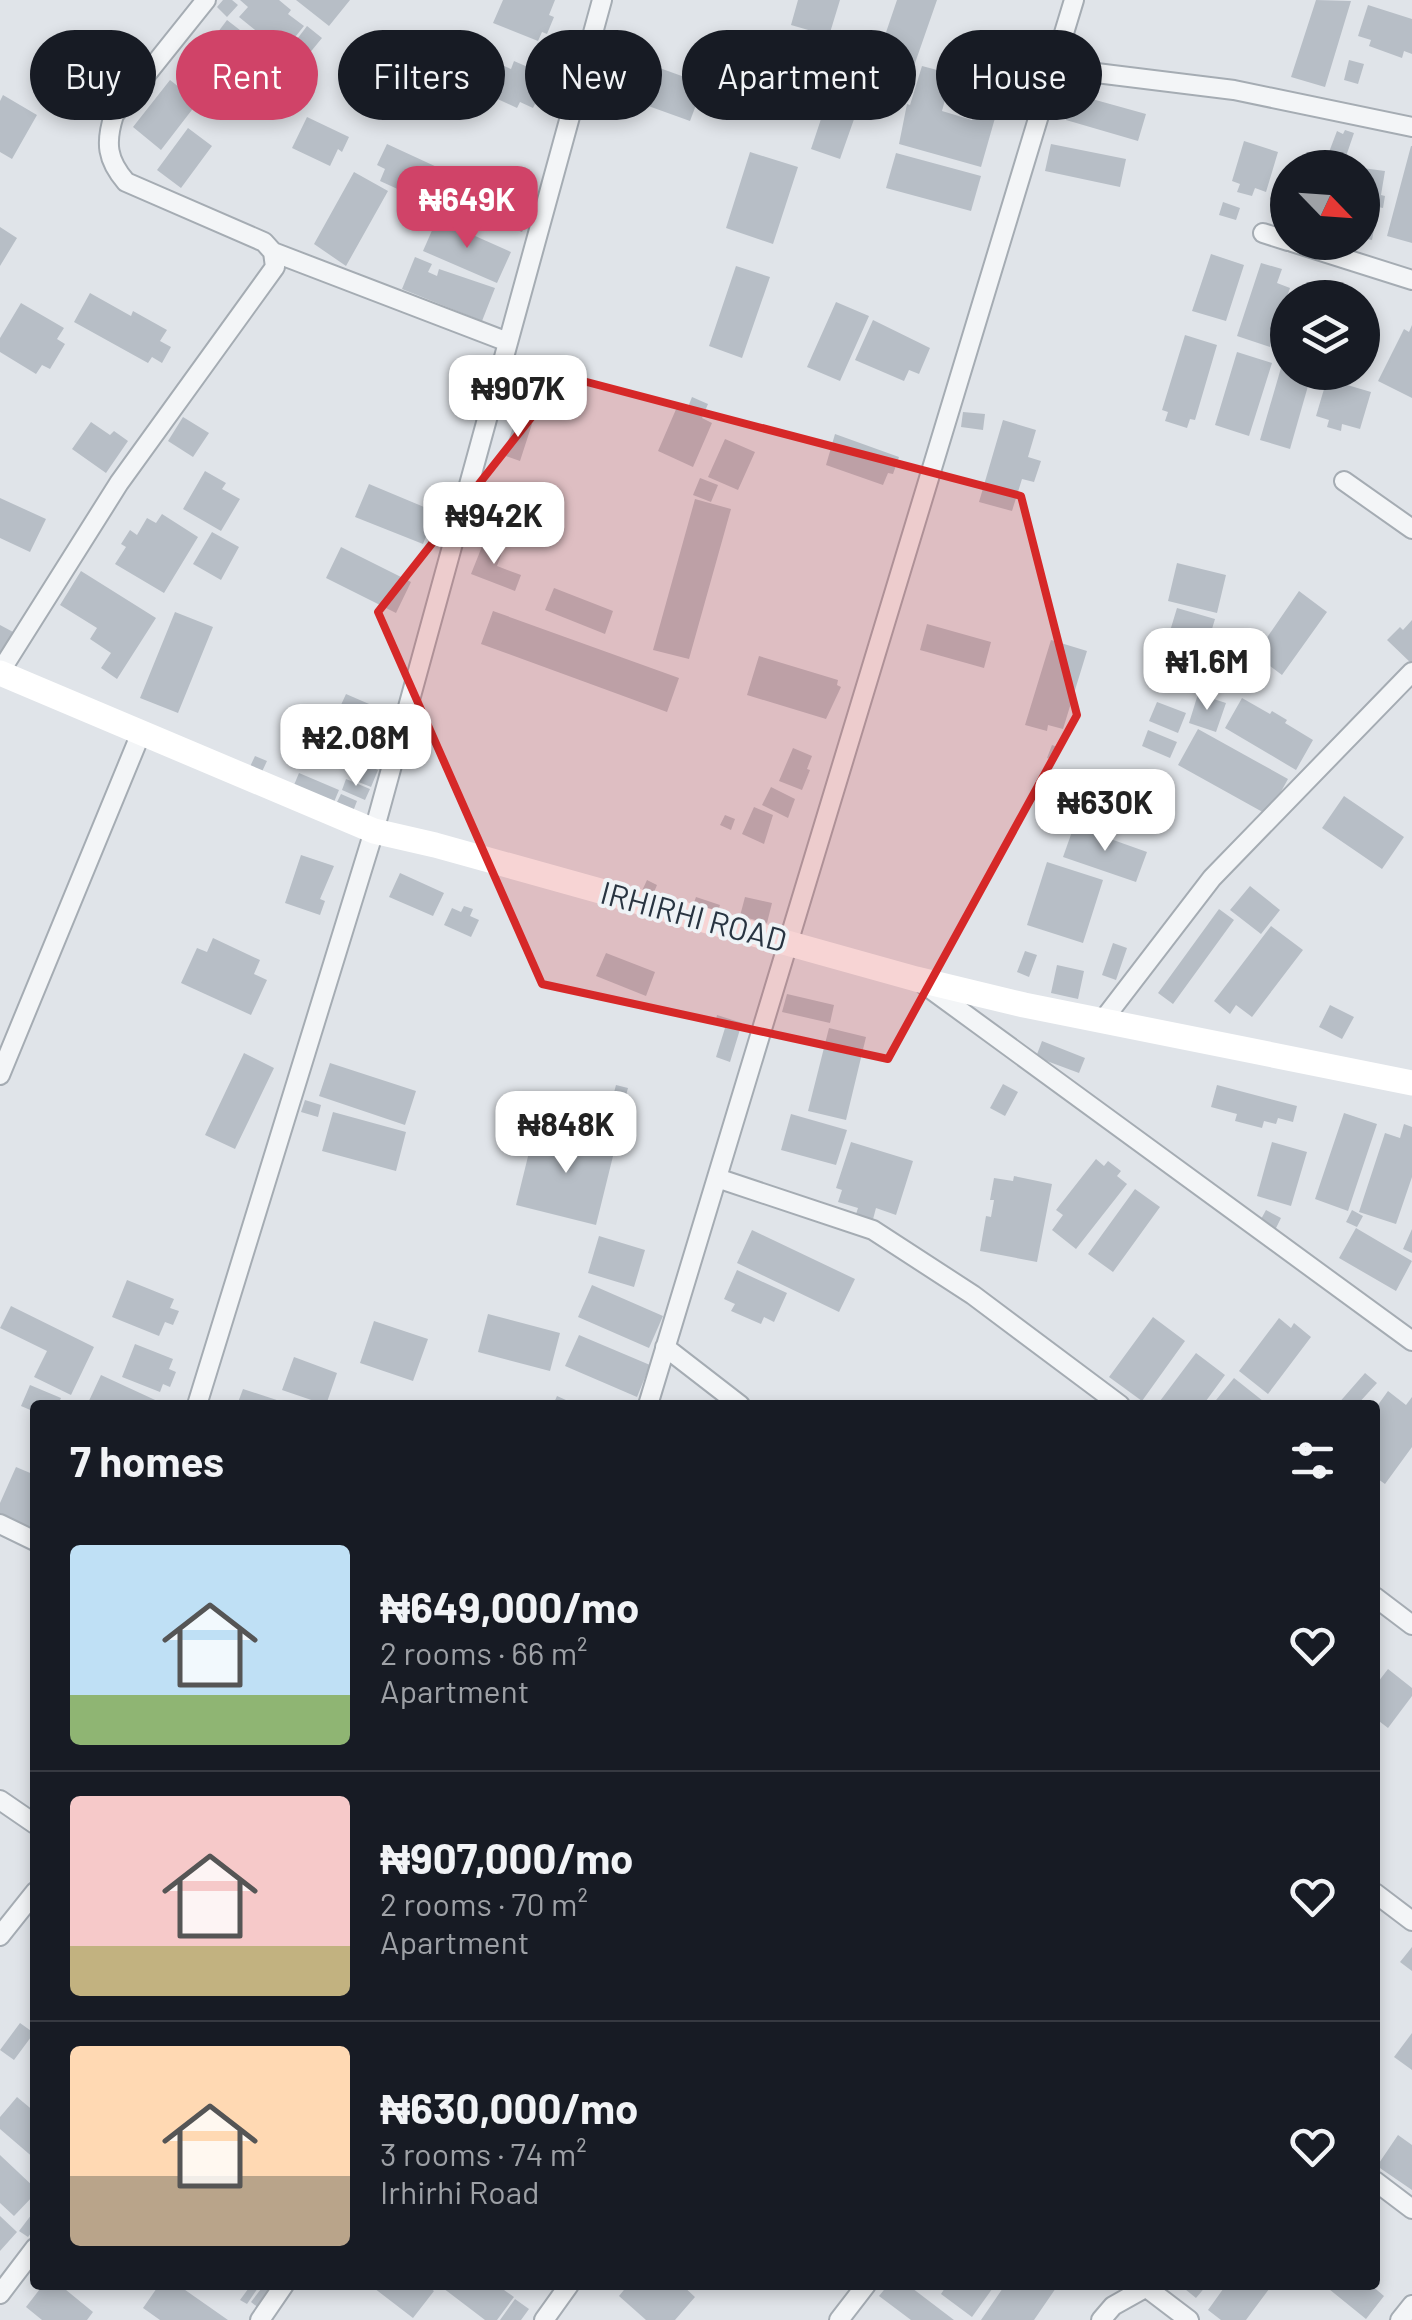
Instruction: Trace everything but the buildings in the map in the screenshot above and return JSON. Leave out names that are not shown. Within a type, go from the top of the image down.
[{"type":"street","points":[[206,0],[114,115],[108,134],[110,163],[126,182],[264,242],[273,252],[508,342]]},
{"type":"street","points":[[199,1400],[374,832],[602,0]]},
{"type":"street","points":[[1066,30],[1074,0]]},
{"type":"street","points":[[1102,74],[1234,90],[1412,127]]},
{"type":"street","points":[[649,1400],[1040,120]]},
{"type":"street","points":[[1263,233],[1270,235]]},
{"type":"street","points":[[0,672],[119,483],[275,266],[273,252]]},
{"type":"street","points":[[1348,260],[1412,280]]},
{"type":"street","points":[[1344,481],[1412,530]]},
{"type":"street","name":"IRHIRHI ROAD","points":[[0,672],[374,832],[435,845],[916,978],[1412,1082]]},
{"type":"street","points":[[1103,1020],[1212,878],[1412,672]]},
{"type":"street","points":[[0,1075],[141,733]]},
{"type":"street","points":[[916,978],[1412,1341]]},
{"type":"street","points":[[717,1178],[873,1230],[973,1295],[1113,1400]]},
{"type":"street","points":[[664,1347],[733,1400]]},
{"type":"street","points":[[0,1524],[30,1539]]},
{"type":"street","points":[[1380,1601],[1412,1625]]},
{"type":"street","points":[[0,1800],[30,1821]]},
{"type":"street","points":[[1380,1897],[1412,1921]]},
{"type":"street","points":[[0,1936],[30,1898]]},
{"type":"street","points":[[1380,2185],[1412,2208]]},
{"type":"street","points":[[0,2294],[30,2255]]},
{"type":"street","points":[[260,2320],[281,2290]]},
{"type":"street","points":[[544,2320],[565,2290]]},
{"type":"street","points":[[839,2320],[862,2290]]},
{"type":"street","points":[[1101,2320],[1113,2306],[1139,2290]]},
{"type":"street","points":[[1150,2290],[1189,2320]]},
{"type":"street","points":[[1400,2320],[1412,2305]]},
{"type":"highlighted area","points":[[564,376],[1021,496],[1077,715],[888,1059],[542,984],[378,612]]}]
